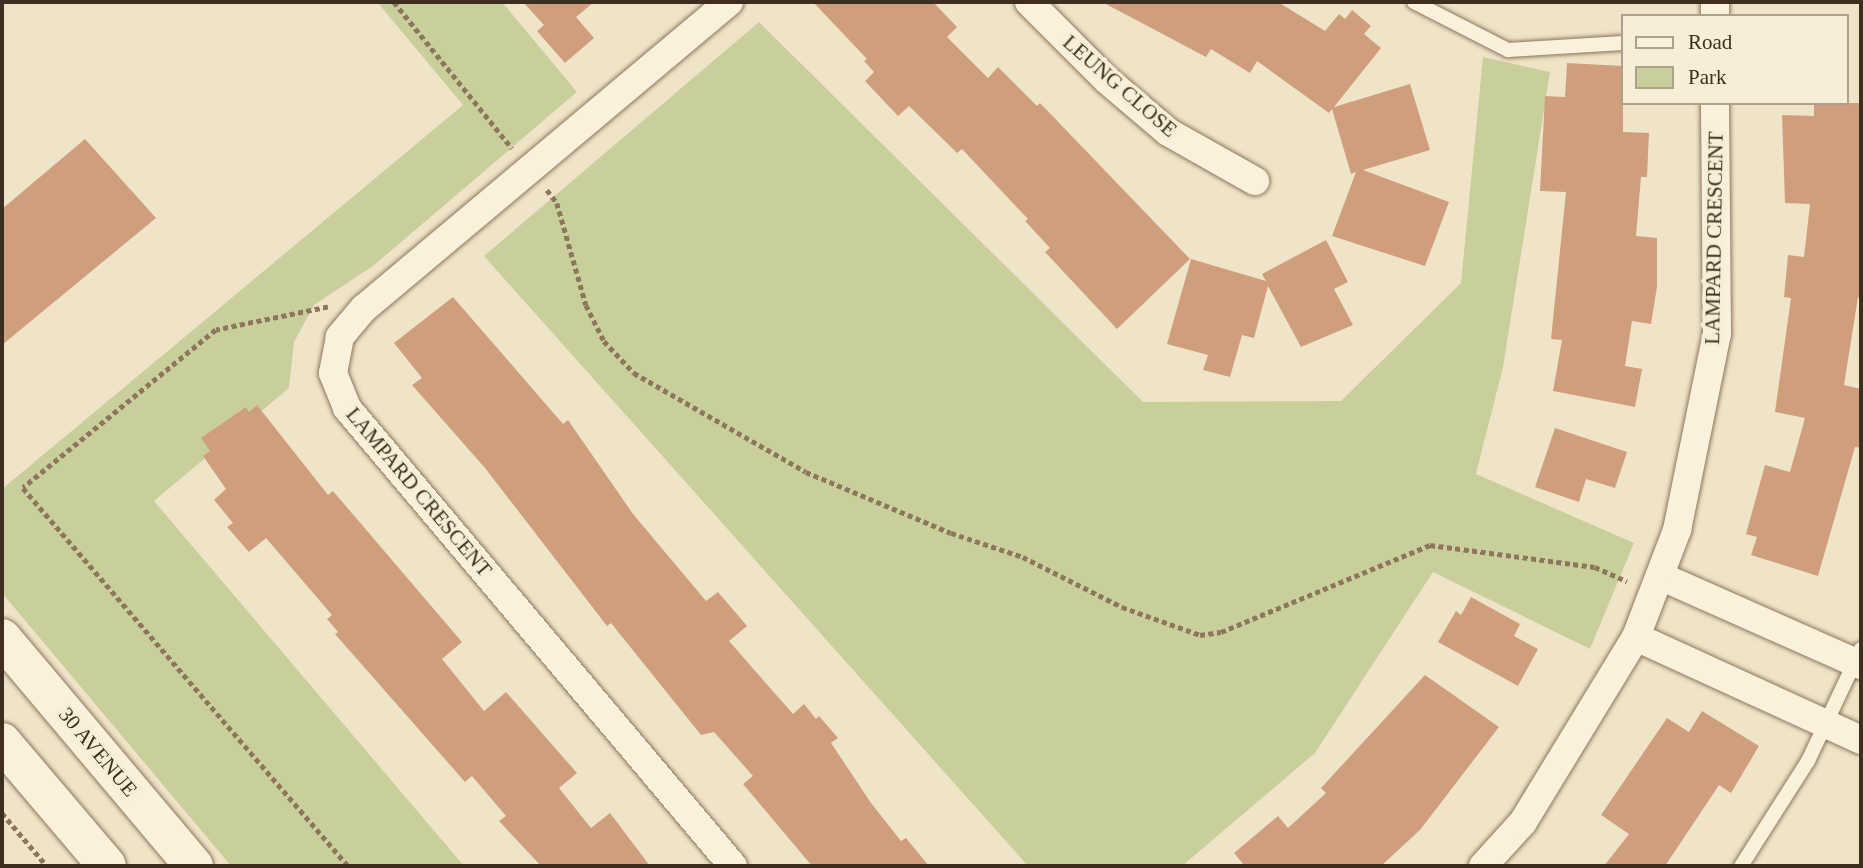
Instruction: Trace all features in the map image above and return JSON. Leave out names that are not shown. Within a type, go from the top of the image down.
[{"type":"main road","name":"30 AVENUE","points":[[2,638],[194,866]]},
{"type":"main road","points":[[2,742],[107,866]]},
{"type":"street","name":"LAMPARD CRESCENT","points":[[729,2],[364,308],[340,337],[334,355],[333,373],[347,408],[733,866]]},
{"type":"street","name":"LEUNG CLOSE","points":[[1029,2],[1107,80],[1168,132],[1255,181]]},
{"type":"street","name":"LAMPARD CRESCENT","points":[[1483,866],[1523,822],[1636,637],[1678,530],[1717,334],[1715,105]]},
{"type":"street","points":[[1657,584],[1860,659]]},
{"type":"street","points":[[1636,637],[1861,740]]},
{"type":"lane","points":[[1414,2],[1508,50],[1622,43]]},
{"type":"lane","points":[[1741,866],[1827,725],[1860,659]]},
{"type":"path","points":[[394,2],[514,151]]},
{"type":"path","points":[[546,188],[557,203],[586,305],[604,341],[634,373],[806,472],[951,533],[1023,557],[1122,607],[1199,635],[1221,632],[1430,544],[1595,567],[1657,584]]},
{"type":"path","points":[[348,866],[23,488],[216,330],[314,307],[364,308]]},
{"type":"path","points":[[2,813],[47,866]]},
{"type":"green space","points":[[377,2],[502,2],[577,92],[373,266],[314,305],[294,342],[289,388],[154,501],[464,866],[231,866],[2,593],[2,489],[463,105]]},
{"type":"green space","points":[[759,22],[1143,402],[1341,401],[1461,283],[1483,57],[1550,72],[1503,367],[1476,474],[1634,543],[1590,649],[1433,572],[1315,753],[1182,866],[1028,866],[484,256]]},
{"type":"building","points":[[523,2],[594,2],[576,17],[594,38],[565,63],[537,31],[544,25]]},
{"type":"building","points":[[813,2],[933,2],[957,27],[947,37],[988,78],[998,67],[1037,106],[1040,103],[1190,259],[1117,329],[1045,252],[1050,248],[1025,221],[1028,219],[962,149],[957,153],[909,106],[898,116],[865,81],[874,72],[864,61],[867,59]]},
{"type":"building","points":[[1102,2],[1278,2],[1325,31],[1339,14],[1345,19],[1352,10],[1371,26],[1364,34],[1381,48],[1334,107],[1410,84],[1430,150],[1363,170],[1449,202],[1425,266],[1332,236],[1356,172],[1351,174],[1332,109],[1329,113],[1257,61],[1250,73],[1211,49],[1206,57]]},
{"type":"building","points":[[1567,63],[1622,66],[1623,132],[1649,133],[1647,177],[1641,177],[1636,236],[1657,238],[1657,287],[1651,324],[1632,321],[1625,366],[1642,369],[1635,407],[1553,391],[1562,340],[1551,339],[1566,192],[1540,191],[1545,96],[1565,97]]},
{"type":"building","points":[[1861,103],[1861,297],[1858,297],[1844,385],[1861,389],[1861,448],[1855,447],[1818,576],[1751,555],[1757,537],[1746,534],[1765,465],[1790,472],[1805,418],[1775,412],[1791,298],[1784,297],[1788,255],[1804,257],[1810,204],[1785,203],[1782,115],[1814,116],[1814,105]]},
{"type":"building","points":[[85,139],[156,218],[2,345],[2,209]]},
{"type":"building","points":[[1326,240],[1348,282],[1334,289],[1353,325],[1301,347],[1268,286],[1254,338],[1242,335],[1230,377],[1203,370],[1208,355],[1167,344],[1191,259],[1266,281],[1262,274]]},
{"type":"building","points":[[453,297],[563,424],[568,420],[633,514],[706,601],[718,592],[747,626],[729,641],[793,714],[804,704],[816,719],[819,716],[838,738],[831,743],[871,803],[901,841],[906,838],[929,866],[812,866],[743,784],[753,776],[714,732],[701,735],[611,623],[607,626],[485,468],[412,385],[422,378],[394,343]]},
{"type":"building","points":[[257,405],[328,495],[333,491],[462,642],[442,659],[484,711],[506,692],[577,773],[559,788],[591,828],[610,813],[650,866],[541,866],[499,821],[506,816],[472,776],[465,782],[335,634],[338,632],[327,619],[332,615],[266,538],[249,552],[227,527],[233,523],[214,500],[226,489],[203,456],[210,451],[201,438],[246,407],[249,412]]},
{"type":"building","points":[[1555,428],[1627,452],[1615,488],[1586,479],[1579,502],[1535,487]]},
{"type":"building","points":[[1471,597],[1520,624],[1514,636],[1538,649],[1518,686],[1438,642],[1456,611],[1461,615]]},
{"type":"building","points":[[1425,675],[1499,727],[1420,830],[1381,866],[1245,866],[1234,853],[1278,816],[1288,828],[1326,793],[1321,788]]},
{"type":"building","points":[[1702,711],[1759,746],[1731,793],[1719,785],[1665,866],[1604,866],[1629,834],[1601,815],[1667,718],[1689,732]]}]
